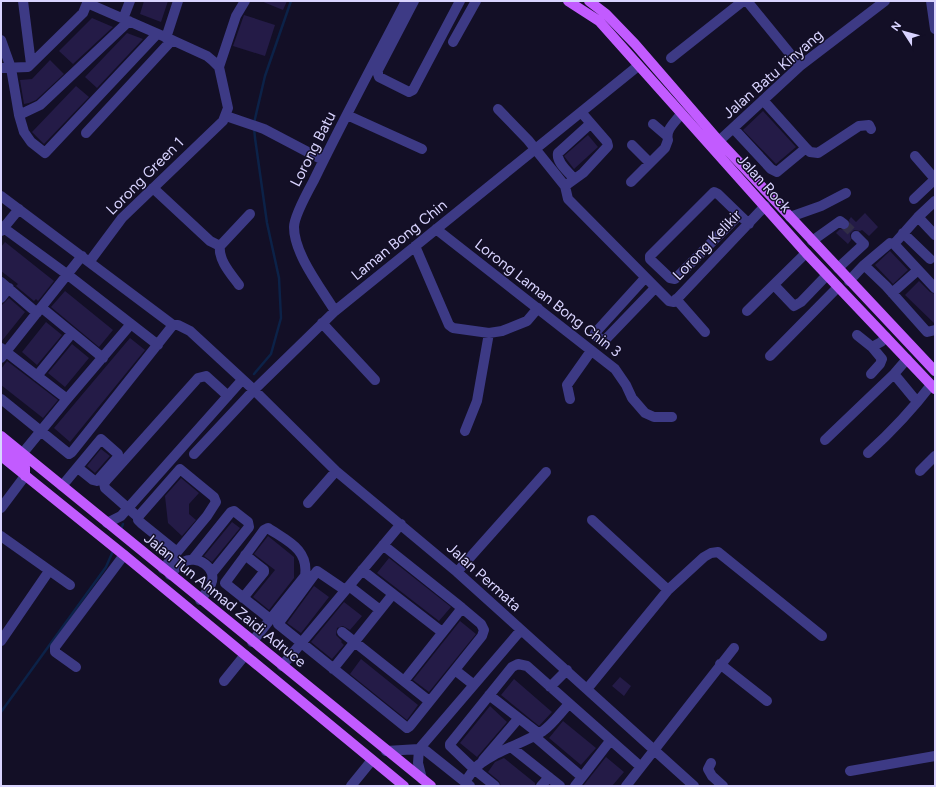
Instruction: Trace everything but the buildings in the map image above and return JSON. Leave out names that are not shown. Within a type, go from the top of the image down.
[{"type":"main road","name":"Jalan Rock","points":[[568,1],[599,21],[806,253],[933,387]]},
{"type":"main road","name":"Jalan Rock","points":[[589,1],[597,4],[635,44],[719,141],[849,281],[933,366]]},
{"type":"main road","name":"Jalan Tun Ahmad Zaidi Adruce","points":[[1,436],[200,600],[431,786]]},
{"type":"main road","points":[[1,446],[25,467],[25,476]]},
{"type":"main road","name":"Jalan Tun Ahmad Zaidi Adruce","points":[[1,456],[402,785]]},
{"type":"street","points":[[23,1],[31,64]]},
{"type":"street","points":[[19,115],[40,105],[126,20],[130,1]]},
{"type":"street","points":[[86,133],[165,37],[178,1]]},
{"type":"street","points":[[245,1],[236,16],[219,67],[228,108],[226,116],[264,129],[324,160]]},
{"type":"street","name":"Lorong Batu","points":[[335,311],[299,252],[295,240],[294,226],[299,211],[324,160],[406,1]]},
{"type":"street","points":[[414,1],[378,70],[379,77],[409,92],[413,90],[460,1]]},
{"type":"street","points":[[453,42],[476,1]]},
{"type":"street","points":[[670,58],[743,1]]},
{"type":"street","points":[[747,1],[800,66]]},
{"type":"street","name":"Jalan Batu Kinyang","points":[[719,141],[800,66],[885,1]]},
{"type":"street","points":[[931,1],[935,29]]},
{"type":"street","points":[[6,68],[28,67],[83,13],[87,2],[207,56],[219,67]]},
{"type":"street","points":[[1,40],[6,68],[24,132],[30,142],[45,153],[165,37]]},
{"type":"street","name":"Laman Bong Chin","points":[[194,454],[254,390],[335,311],[638,66]]},
{"type":"street","points":[[763,100],[810,152],[818,153],[863,124],[869,125],[871,129]]},
{"type":"street","points":[[498,109],[535,149],[565,186],[568,198],[655,288],[672,300],[705,332]]},
{"type":"street","points":[[565,186],[583,173],[606,150],[608,146],[607,142],[581,112]]},
{"type":"street","points":[[631,182],[665,148],[670,128],[681,114]]},
{"type":"street","points":[[347,115],[422,149]]},
{"type":"street","name":"Lorong Green 1","points":[[3,352],[68,275],[86,259],[122,218],[223,121],[226,116]]},
{"type":"street","points":[[574,179],[560,162],[557,157],[558,153],[590,124]]},
{"type":"street","points":[[653,124],[667,136]]},
{"type":"street","points":[[733,128],[771,170],[777,172],[806,148]]},
{"type":"street","points":[[632,145],[650,163]]},
{"type":"street","points":[[914,199],[935,179],[915,156]]},
{"type":"street","points":[[153,188],[210,241],[220,246]]},
{"type":"street","points":[[739,214],[675,279],[670,278],[650,259],[650,256],[714,192],[718,194],[739,214],[749,224]]},
{"type":"street","points":[[790,217],[821,206],[846,193]]},
{"type":"street","name":"Jalan Permata","points":[[1,196],[174,325],[178,325],[190,331],[254,390],[336,471],[457,572],[694,786]]},
{"type":"street","points":[[894,244],[918,217],[935,202]]},
{"type":"street","name":"Lorong Kelikir","points":[[672,300],[749,224],[765,206]]},
{"type":"street","points":[[19,209],[2,228],[68,275],[158,345]]},
{"type":"street","points":[[239,285],[221,256],[220,246],[250,214]]},
{"type":"street","points":[[918,217],[935,235]]},
{"type":"street","points":[[812,241],[840,221],[844,224]]},
{"type":"street","name":"Lorong Laman Bong Chin 3","points":[[436,229],[591,351],[602,358],[615,370],[626,385],[632,398],[645,413],[654,417],[672,417]]},
{"type":"street","points":[[903,233],[930,259]]},
{"type":"street","points":[[838,268],[864,244],[856,236]]},
{"type":"street","points":[[849,281],[882,248],[890,243],[894,244],[935,288]]},
{"type":"street","points":[[415,246],[449,325],[453,328],[489,333],[502,331],[521,325],[527,321],[538,308]]},
{"type":"street","points":[[747,311],[806,253]]},
{"type":"street","points":[[655,264],[595,333],[596,336],[604,341],[655,288]]},
{"type":"street","points":[[864,265],[892,293],[927,332],[935,330]]},
{"type":"street","points":[[892,293],[918,270]]},
{"type":"street","points":[[774,285],[794,306],[801,302],[827,275]]},
{"type":"street","points":[[1,298],[5,285],[72,333],[103,358]]},
{"type":"street","points":[[770,356],[838,287]]},
{"type":"street","points":[[322,323],[375,380]]},
{"type":"street","points":[[22,454],[131,324]]},
{"type":"street","points":[[1,399],[69,454],[174,325]]},
{"type":"street","points":[[37,376],[72,333]]},
{"type":"street","points":[[465,431],[477,401],[489,333]]},
{"type":"street","points":[[857,335],[872,347],[882,359],[880,364],[871,374]]},
{"type":"street","points":[[872,347],[886,337]]},
{"type":"street","points":[[570,399],[567,385],[591,351]]},
{"type":"street","points":[[3,352],[67,399]]},
{"type":"street","points":[[825,440],[894,374],[907,359]]},
{"type":"street","points":[[894,374],[918,401]]},
{"type":"street","points":[[177,552],[141,523],[138,520],[138,517],[105,488],[104,483],[198,378],[206,376],[228,396]]},
{"type":"street","points":[[107,523],[121,516],[242,380]]},
{"type":"street","points":[[868,454],[898,425],[918,401],[933,387]]},
{"type":"street","points":[[920,471],[935,456]]},
{"type":"street","points":[[62,486],[78,468]]},
{"type":"street","points":[[138,517],[180,469],[214,497],[216,502],[207,516],[177,552],[166,572]]},
{"type":"street","points":[[308,503],[336,471]]},
{"type":"street","points":[[457,572],[546,472]]},
{"type":"street","points":[[3,501],[25,476]]},
{"type":"street","points":[[166,572],[183,562],[194,558],[231,512],[234,511],[248,522],[249,527],[212,573]]},
{"type":"street","points":[[592,520],[668,590]]},
{"type":"street","points":[[282,666],[401,524]]},
{"type":"street","points":[[252,642],[305,576],[306,569],[304,559],[298,548],[268,528],[264,530],[225,584],[270,619]]},
{"type":"street","points":[[1,536],[70,585]]},
{"type":"street","points":[[316,572],[278,624],[407,728],[482,636],[484,630],[481,624],[462,608],[383,545]]},
{"type":"street","points":[[76,667],[55,652],[55,647],[117,550]]},
{"type":"street","points":[[587,689],[668,590],[704,557],[711,553],[718,552],[822,636]]},
{"type":"street","points":[[243,598],[264,572],[264,570],[245,555]]},
{"type":"street","points":[[194,558],[200,560],[210,568],[212,573],[211,584],[200,600]]},
{"type":"street","points":[[306,569],[316,572],[319,571],[380,610]]},
{"type":"street","points":[[362,570],[442,632]]},
{"type":"street","points":[[1,641],[49,571]]},
{"type":"street","points":[[333,669],[393,594]]},
{"type":"street","points":[[404,681],[462,608]]},
{"type":"street","points":[[422,779],[418,763],[420,748],[522,630]]},
{"type":"street","points":[[342,632],[429,701]]},
{"type":"street","points":[[626,786],[734,648]]},
{"type":"street","points":[[224,681],[245,655]]},
{"type":"street","points":[[495,786],[477,767],[450,746],[450,744],[512,667],[518,664],[527,666],[641,767]]},
{"type":"street","points":[[720,664],[767,700]]},
{"type":"street","points":[[455,670],[474,685]]},
{"type":"street","points":[[550,687],[567,670]]},
{"type":"street","points":[[489,695],[582,776]]},
{"type":"street","points":[[477,767],[546,729],[569,704]]},
{"type":"street","points":[[452,711],[466,723]]},
{"type":"street","points":[[386,751],[420,748],[468,784],[477,767],[518,719]]},
{"type":"street","points":[[575,786],[610,741]]},
{"type":"street","points":[[511,747],[560,786]]},
{"type":"street","points":[[850,771],[935,756]]},
{"type":"street","points":[[352,786],[372,760]]},
{"type":"street","points":[[710,763],[708,769],[712,776],[723,786]]},
{"type":"street","points":[[541,786],[549,777]]},
{"type":"waterway","points":[[254,123],[265,76],[291,1]]},
{"type":"waterway","points":[[254,128],[267,223],[279,278],[281,318],[271,354],[254,374]]},
{"type":"waterway","points":[[120,531],[123,524]]},
{"type":"waterway","points":[[1,712],[106,567],[113,551]]},
{"type":"tunnel","points":[[844,224],[856,236]]}]
